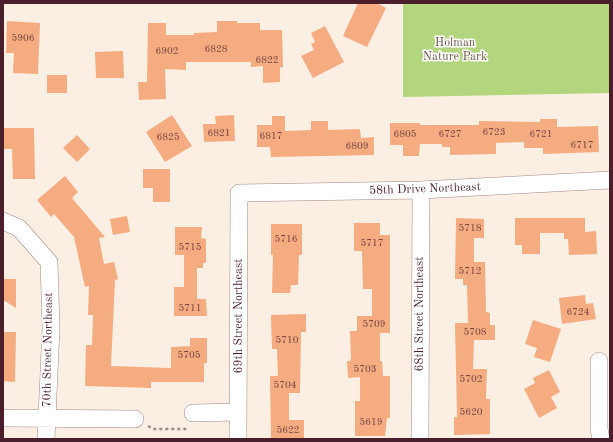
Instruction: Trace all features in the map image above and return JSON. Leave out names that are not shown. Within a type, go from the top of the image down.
[{"type":"street","name":"58th Drive Northeast","points":[[239,193],[421,190],[610,180]]},
{"type":"street","name":"68th Street Northeast","points":[[420,439],[421,190]]},
{"type":"street","name":"69th Street Northeast","points":[[238,439],[239,193]]},
{"type":"street","name":"70th Street Northeast","points":[[3,221],[19,228],[49,262],[51,328],[46,439]]},
{"type":"street","points":[[600,361],[599,429],[601,439]]},
{"type":"street","points":[[193,413],[238,412]]},
{"type":"street","points":[[3,418],[135,419]]},
{"type":"path","points":[[135,419],[154,429],[185,429],[193,413]]},
{"type":"green space","name":"Holman Nature Park","points":[[403,3],[610,3],[610,93],[403,97]]},
{"type":"building","points":[[358,3],[377,3],[386,8],[367,47],[343,36]]},
{"type":"building","points":[[7,21],[40,23],[38,74],[13,73],[14,53],[6,53]]},
{"type":"building","points":[[217,21],[260,23],[260,30],[282,30],[283,67],[280,67],[280,82],[263,83],[263,66],[251,67],[251,62],[186,62],[186,70],[165,69],[166,99],[139,100],[138,82],[147,82],[148,23],[166,23],[166,35],[194,35],[194,33],[217,32]]},
{"type":"building","points":[[325,26],[344,62],[313,78],[301,56],[314,50],[311,44],[315,42],[311,33]]},
{"type":"building","points":[[123,51],[124,78],[96,78],[95,52]]},
{"type":"building","points":[[47,75],[67,75],[67,93],[47,93]]},
{"type":"building","points":[[172,115],[192,146],[165,162],[146,132]]},
{"type":"building","points":[[234,115],[235,141],[204,142],[203,124],[216,124],[215,116]]},
{"type":"building","points":[[272,116],[285,116],[285,131],[311,130],[311,121],[328,121],[328,130],[360,129],[361,138],[374,137],[374,155],[271,157],[270,147],[257,147],[257,125],[272,125]]},
{"type":"building","points":[[540,119],[557,119],[557,127],[598,126],[599,152],[543,154],[543,148],[524,148],[524,142],[496,143],[496,154],[450,155],[450,147],[442,147],[442,144],[420,144],[419,156],[403,156],[403,145],[390,145],[390,123],[420,123],[420,125],[479,125],[479,121],[540,122]]},
{"type":"building","points":[[3,128],[34,128],[35,179],[13,179],[12,149],[3,149]]},
{"type":"building","points":[[77,135],[90,149],[77,162],[63,148]]},
{"type":"building","points":[[143,169],[170,169],[170,202],[153,202],[153,188],[143,188]]},
{"type":"building","points":[[65,176],[78,192],[72,198],[105,237],[99,238],[104,264],[114,262],[118,279],[115,280],[111,366],[171,368],[171,347],[190,346],[190,338],[207,338],[207,363],[204,363],[204,382],[151,382],[151,388],[85,386],[86,345],[92,345],[93,315],[88,315],[89,286],[85,287],[74,237],[54,214],[51,217],[37,200]]},
{"type":"building","points":[[127,216],[130,232],[113,235],[110,219]]},
{"type":"building","points":[[456,218],[484,219],[484,238],[474,238],[474,262],[485,262],[486,312],[490,313],[490,325],[495,325],[495,340],[474,340],[473,369],[487,369],[486,399],[490,399],[490,434],[454,435],[454,417],[457,417],[455,323],[468,323],[467,285],[463,285],[463,279],[455,279]]},
{"type":"building","points":[[515,218],[585,218],[585,232],[596,231],[597,254],[569,255],[568,239],[564,239],[564,233],[540,233],[540,254],[522,254],[522,245],[515,245]]},
{"type":"building","points":[[354,223],[380,223],[380,235],[390,235],[390,333],[380,333],[380,361],[382,361],[383,376],[390,376],[390,418],[387,418],[385,436],[355,436],[355,401],[360,401],[360,377],[348,378],[347,361],[350,361],[351,358],[350,331],[357,331],[357,316],[372,316],[372,289],[363,289],[362,251],[354,251]]},
{"type":"building","points":[[271,224],[302,224],[302,255],[299,255],[298,285],[291,285],[290,293],[272,293],[273,255],[271,255]]},
{"type":"building","points":[[175,227],[202,227],[201,238],[206,239],[206,263],[203,263],[203,268],[197,268],[197,299],[206,299],[207,316],[174,316],[174,287],[184,287],[184,255],[175,255]]},
{"type":"building","points":[[3,279],[16,279],[16,308],[3,300]]},
{"type":"building","points":[[585,295],[586,304],[593,303],[596,319],[562,324],[559,298]]},
{"type":"building","points":[[306,314],[306,332],[301,332],[300,393],[289,393],[289,420],[304,420],[304,439],[271,439],[270,376],[278,376],[277,349],[272,349],[271,315]]},
{"type":"building","points":[[533,320],[561,329],[550,362],[534,357],[537,348],[525,344]]},
{"type":"building","points":[[3,332],[16,332],[15,382],[3,381]]},
{"type":"building","points":[[549,370],[560,392],[551,397],[557,408],[539,418],[524,389],[535,383],[533,378]]}]
